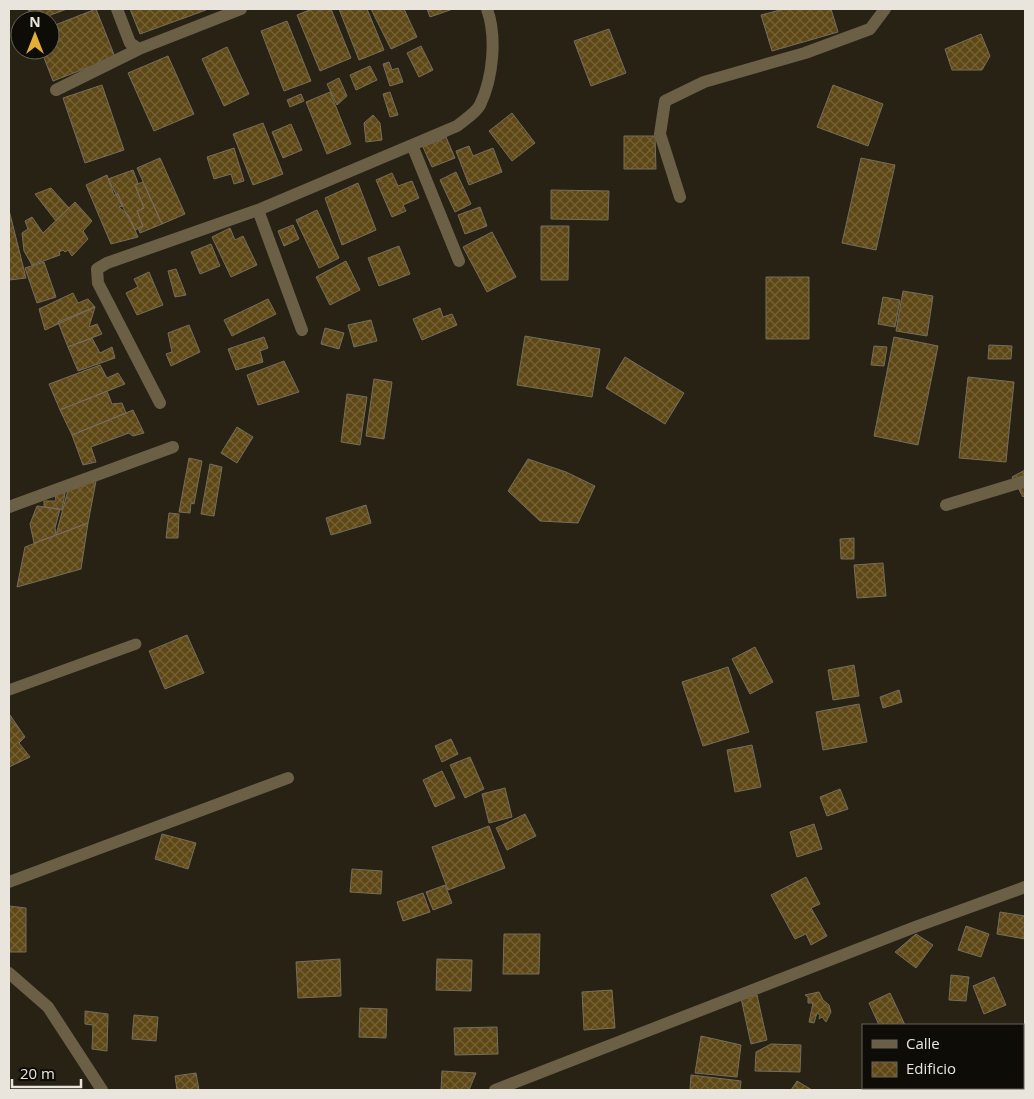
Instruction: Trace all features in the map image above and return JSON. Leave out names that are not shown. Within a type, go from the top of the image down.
[{"type":"street","points":[[117,9],[134,46]]},
{"type":"street","points":[[56,90],[134,46],[241,9]]},
{"type":"street","points":[[160,403],[98,283],[97,270],[107,263],[258,210],[457,126],[480,107],[490,71],[492,41],[487,9]]},
{"type":"street","points":[[680,197],[660,134],[665,101],[704,82],[805,52],[870,28],[885,9]]},
{"type":"street","points":[[412,145],[459,261]]},
{"type":"street","points":[[258,210],[302,330]]},
{"type":"street","points":[[9,507],[173,447]]},
{"type":"street","points":[[946,505],[1025,481]]},
{"type":"street","points":[[9,882],[288,778]]},
{"type":"street","points":[[495,1090],[914,927],[1025,887]]},
{"type":"street","points":[[9,973],[48,1007],[102,1090]]},
{"type":"lane","points":[[9,690],[136,644]]},
{"type":"building","points":[[67,9],[60,12],[60,10],[28,10]]},
{"type":"building","points":[[96,9],[115,57],[53,81],[45,60],[60,60],[60,23]]},
{"type":"building","points":[[130,9],[206,9],[206,10],[140,34]]},
{"type":"building","points":[[312,9],[331,9],[351,58],[320,71],[297,15]]},
{"type":"building","points":[[339,9],[367,9],[384,50],[359,60]]},
{"type":"building","points":[[371,9],[404,9],[417,37],[391,49]]},
{"type":"building","points":[[427,9],[453,9],[430,17]]},
{"type":"building","points":[[784,9],[831,9],[838,32],[772,51],[761,15]]},
{"type":"building","points":[[287,21],[311,81],[284,91],[261,31]]},
{"type":"building","points":[[609,29],[626,73],[591,86],[574,41]]},
{"type":"building","points":[[981,34],[990,56],[982,70],[952,70],[945,49]]},
{"type":"building","points":[[421,46],[433,70],[419,77],[407,53]]},
{"type":"building","points":[[227,47],[249,94],[224,106],[202,59]]},
{"type":"building","points":[[168,56],[194,114],[154,131],[128,73]]},
{"type":"building","points":[[389,62],[392,70],[398,68],[403,82],[390,86],[383,64]]},
{"type":"building","points":[[370,66],[377,80],[356,90],[350,75]]},
{"type":"building","points":[[339,78],[347,96],[337,105],[327,84]]},
{"type":"building","points":[[102,85],[124,150],[85,163],[63,98]]},
{"type":"building","points":[[833,85],[883,104],[868,146],[817,127]]},
{"type":"building","points":[[330,92],[351,144],[327,154],[306,102]]},
{"type":"building","points":[[390,92],[398,115],[390,117],[383,94]]},
{"type":"building","points":[[301,94],[304,101],[290,107],[287,100]]},
{"type":"building","points":[[512,113],[535,143],[512,161],[489,131]]},
{"type":"building","points":[[373,115],[380,123],[382,140],[366,142],[364,123]]},
{"type":"building","points":[[263,123],[283,174],[253,185],[233,134]]},
{"type":"building","points":[[291,124],[302,150],[283,158],[272,132]]},
{"type":"building","points":[[624,136],[655,136],[656,169],[624,169]]},
{"type":"building","points":[[446,137],[455,158],[432,167],[423,147]]},
{"type":"building","points":[[469,146],[473,156],[493,148],[502,172],[469,185],[456,151]]},
{"type":"building","points":[[234,148],[244,181],[234,184],[231,174],[214,179],[207,157]]},
{"type":"building","points":[[160,158],[185,214],[162,224],[137,168]]},
{"type":"building","points":[[861,158],[895,165],[876,250],[842,243]]},
{"type":"building","points":[[133,170],[138,183],[135,185],[144,208],[137,211],[143,226],[135,230],[108,179]]},
{"type":"building","points":[[456,172],[471,204],[455,212],[440,180]]},
{"type":"building","points":[[392,173],[398,186],[412,181],[419,198],[403,205],[406,211],[392,217],[376,180]]},
{"type":"building","points":[[107,175],[114,195],[118,194],[123,206],[119,207],[129,216],[138,237],[111,244],[86,185]]},
{"type":"building","points":[[143,182],[162,224],[140,233],[138,228],[143,226],[137,211],[144,208],[135,185]]},
{"type":"building","points":[[358,183],[376,230],[342,245],[325,198]]},
{"type":"building","points":[[51,188],[69,208],[56,221],[35,194]]},
{"type":"building","points":[[551,190],[609,191],[608,220],[551,219]]},
{"type":"building","points":[[75,202],[92,221],[83,231],[88,239],[72,256],[68,250],[65,252],[63,250],[59,252],[60,255],[32,265],[24,251],[22,233],[28,229],[25,221],[32,217],[43,233]]},
{"type":"building","points":[[480,207],[487,226],[465,234],[458,215]]},
{"type":"building","points":[[9,210],[26,278],[9,280]]},
{"type":"building","points":[[317,210],[339,258],[319,268],[296,220]]},
{"type":"building","points":[[293,225],[299,239],[284,246],[278,231]]},
{"type":"building","points":[[541,226],[569,226],[568,280],[541,280]]},
{"type":"building","points":[[230,228],[235,240],[243,236],[257,265],[231,277],[212,237]]},
{"type":"building","points":[[492,232],[516,277],[487,292],[463,247]]},
{"type":"building","points":[[211,244],[220,266],[200,274],[191,252]]},
{"type":"building","points":[[399,246],[410,274],[379,286],[368,258]]},
{"type":"building","points":[[346,261],[360,290],[330,305],[316,277]]},
{"type":"building","points":[[44,262],[56,297],[37,303],[25,268]]},
{"type":"building","points":[[176,269],[186,295],[175,297],[168,271]]},
{"type":"building","points":[[149,272],[163,305],[137,315],[126,293],[138,287],[134,279]]},
{"type":"building","points":[[766,277],[809,277],[809,339],[766,339]]},
{"type":"building","points":[[903,291],[933,296],[927,336],[896,331]]},
{"type":"building","points":[[73,293],[78,303],[88,299],[95,307],[45,330],[39,309]]},
{"type":"building","points":[[883,297],[900,300],[895,327],[878,324]]},
{"type":"building","points":[[268,299],[276,314],[232,336],[224,320]]},
{"type":"building","points":[[95,307],[89,327],[97,324],[102,334],[68,347],[58,322]]},
{"type":"building","points":[[440,308],[443,317],[452,314],[457,325],[422,340],[413,319]]},
{"type":"building","points":[[371,320],[377,341],[354,347],[348,325]]},
{"type":"building","points":[[189,325],[200,352],[171,366],[166,354],[172,352],[168,333]]},
{"type":"building","points":[[325,328],[344,333],[339,349],[321,344]]},
{"type":"building","points":[[525,336],[600,349],[592,397],[517,385]]},
{"type":"building","points":[[264,337],[268,348],[260,351],[263,362],[236,370],[228,349]]},
{"type":"building","points":[[894,337],[938,346],[918,445],[874,436]]},
{"type":"building","points":[[92,338],[100,353],[112,347],[115,358],[78,371],[68,347]]},
{"type":"building","points":[[989,345],[1012,346],[1011,359],[988,359]]},
{"type":"building","points":[[874,346],[887,347],[884,366],[871,365]]},
{"type":"building","points":[[625,357],[684,393],[665,424],[606,388]]},
{"type":"building","points":[[284,361],[299,392],[258,405],[247,375]]},
{"type":"building","points":[[100,365],[107,378],[118,373],[125,384],[60,410],[49,384]]},
{"type":"building","points":[[968,377],[1014,382],[1006,462],[959,458]]},
{"type":"building","points":[[374,379],[392,382],[384,439],[366,436]]},
{"type":"building","points":[[107,391],[112,404],[122,403],[126,413],[72,435],[60,410]]},
{"type":"building","points":[[347,394],[367,397],[360,445],[341,442]]},
{"type":"building","points":[[133,410],[144,433],[133,436],[129,433],[91,447],[96,462],[83,465],[72,435]]},
{"type":"building","points":[[237,427],[253,437],[237,463],[221,453]]},
{"type":"building","points":[[189,458],[202,461],[194,504],[191,503],[190,513],[179,512]]},
{"type":"building","points":[[528,459],[566,472],[595,486],[578,523],[540,521],[508,491]]},
{"type":"building","points":[[210,464],[222,467],[214,516],[201,514]]},
{"type":"building","points":[[1025,470],[1025,495],[1023,497],[1012,477]]},
{"type":"building","points":[[96,481],[88,523],[56,535],[68,490]]},
{"type":"building","points":[[65,493],[62,510],[44,507],[44,501],[56,501],[55,494]]},
{"type":"building","points":[[366,505],[371,523],[331,535],[326,518]]},
{"type":"building","points":[[37,506],[60,509],[55,528],[56,535],[34,543],[30,524]]},
{"type":"building","points":[[169,513],[179,514],[178,538],[166,538]]},
{"type":"building","points":[[88,523],[81,569],[17,587],[25,547]]},
{"type":"building","points":[[854,538],[854,559],[841,559],[840,539]]},
{"type":"building","points":[[883,563],[886,596],[857,598],[854,565]]},
{"type":"building","points":[[187,635],[204,673],[165,689],[149,651]]},
{"type":"building","points":[[755,647],[773,682],[750,694],[732,659]]},
{"type":"building","points":[[854,665],[859,696],[833,700],[828,670]]},
{"type":"building","points":[[728,667],[749,732],[703,746],[682,682]]},
{"type":"building","points":[[899,690],[902,702],[883,708],[880,697]]},
{"type":"building","points":[[859,704],[867,742],[823,750],[816,712]]},
{"type":"building","points":[[10,715],[25,737],[19,743],[30,757],[9,767]]},
{"type":"building","points":[[451,739],[458,754],[442,762],[435,746]]},
{"type":"building","points":[[752,745],[761,787],[735,792],[727,750]]},
{"type":"building","points":[[470,757],[484,789],[465,798],[450,765]]},
{"type":"building","points":[[442,771],[455,798],[435,807],[423,780]]},
{"type":"building","points":[[505,788],[512,817],[489,823],[482,794]]},
{"type":"building","points":[[840,789],[848,809],[827,816],[820,797]]},
{"type":"building","points":[[525,814],[536,836],[507,850],[496,828]]},
{"type":"building","points":[[814,824],[822,849],[797,857],[790,832]]},
{"type":"building","points":[[489,826],[505,868],[448,890],[432,847]]},
{"type":"building","points":[[162,834],[196,843],[188,869],[155,859]]},
{"type":"building","points":[[352,869],[382,871],[381,894],[350,892]]},
{"type":"building","points":[[806,877],[820,904],[811,908],[827,936],[811,945],[806,934],[795,939],[771,895]]},
{"type":"building","points":[[445,885],[452,903],[433,910],[426,892]]},
{"type":"building","points":[[423,893],[430,912],[403,921],[397,902]]},
{"type":"building","points":[[9,906],[26,908],[26,952],[9,952]]},
{"type":"building","points":[[1000,912],[1025,916],[1025,939],[997,934]]},
{"type":"building","points":[[966,926],[989,934],[981,957],[958,950]]},
{"type":"building","points":[[504,934],[540,934],[539,974],[503,974]]},
{"type":"building","points":[[916,934],[933,945],[916,968],[895,952]]},
{"type":"building","points":[[340,959],[341,996],[298,998],[296,962]]},
{"type":"building","points":[[437,959],[472,960],[471,991],[436,990]]},
{"type":"building","points":[[951,975],[969,977],[966,1001],[949,1000]]},
{"type":"building","points":[[994,977],[1006,1005],[984,1014],[973,986]]},
{"type":"building","points":[[612,990],[615,1028],[584,1030],[582,992]]},
{"type":"building","points":[[819,992],[823,1000],[829,1005],[831,1012],[826,1022],[822,1017],[819,1019],[820,1015],[817,1013],[814,1023],[809,1022],[813,1003],[808,1003],[808,997],[805,995]]},
{"type":"building","points":[[890,993],[905,1024],[879,1024],[869,1003]]},
{"type":"building","points":[[757,995],[767,1040],[751,1044],[741,998]]},
{"type":"building","points":[[360,1008],[387,1009],[386,1038],[359,1037]]},
{"type":"building","points":[[85,1011],[108,1014],[107,1051],[92,1049],[93,1025],[85,1024]]},
{"type":"building","points":[[134,1015],[158,1017],[156,1041],[132,1039]]},
{"type":"building","points":[[497,1027],[498,1054],[455,1055],[454,1028]]},
{"type":"building","points":[[1025,1027],[1025,1071],[1024,1071]]},
{"type":"building","points":[[701,1036],[741,1045],[737,1077],[695,1073]]},
{"type":"building","points":[[771,1044],[801,1045],[800,1072],[755,1071],[756,1052]]},
{"type":"building","points":[[442,1071],[476,1073],[469,1090],[441,1090]]},
{"type":"building","points":[[196,1073],[199,1090],[177,1090],[175,1076]]},
{"type":"building","points":[[691,1075],[741,1081],[740,1090],[690,1090]]},
{"type":"building","points":[[797,1081],[812,1090],[791,1090]]}]
